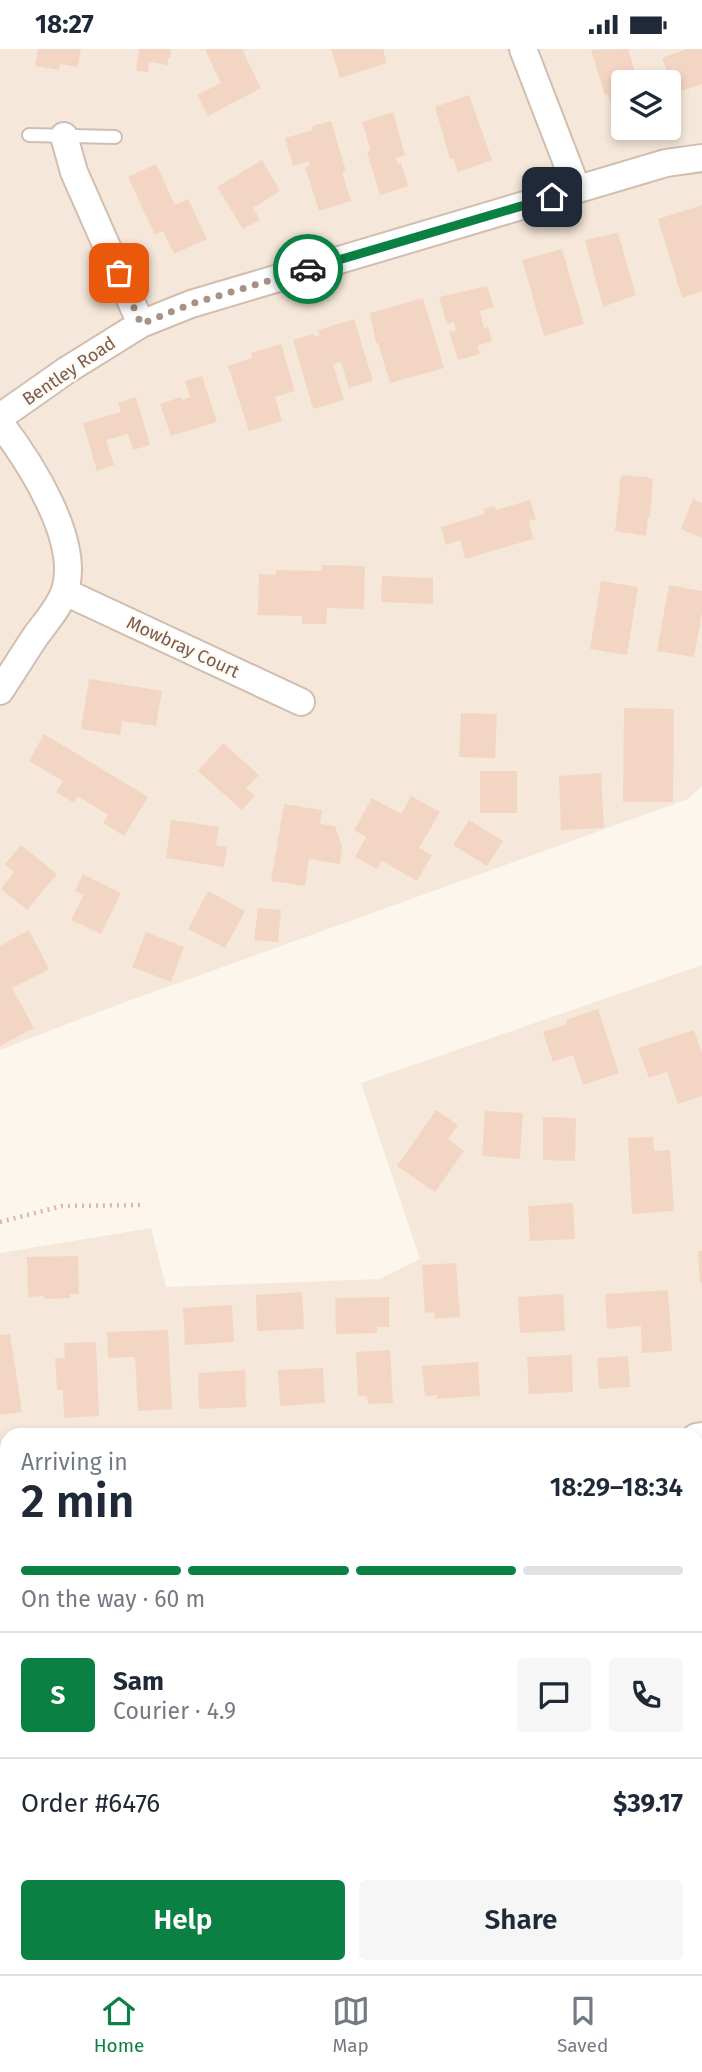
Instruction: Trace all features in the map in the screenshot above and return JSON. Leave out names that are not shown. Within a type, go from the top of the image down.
[{"type":"street","points":[[523,49],[578,189]]},
{"type":"street","points":[[64,136],[74,172],[141,324]]},
{"type":"street","name":"Bentley Road","points":[[0,417],[67,370],[141,324],[191,304],[666,163],[702,158]]},
{"type":"street","points":[[0,423],[27,459],[51,504],[65,546],[68,570],[65,592],[0,691]]},
{"type":"street","name":"Mowbray Court","points":[[65,592],[301,702]]},
{"type":"lane","points":[[29,135],[115,137]]},
{"type":"path","points":[[0,1222],[62,1206],[141,1205]]},
{"type":"shaded area","points":[[0,49],[702,49],[702,786],[688,799],[0,1050]]},
{"type":"shaded area","points":[[702,965],[702,1428],[0,1428],[0,1253],[151,1228],[166,1287],[380,1279],[420,1259],[361,1083]]},
{"type":"building","points":[[38,49],[81,49],[78,67],[60,64],[59,70],[35,66]]},
{"type":"building","points":[[139,49],[170,49],[171,58],[168,58],[168,65],[149,62],[148,72],[136,71]]},
{"type":"building","points":[[242,49],[261,88],[208,116],[197,95],[221,83],[205,50]]},
{"type":"building","points":[[331,49],[383,49],[387,63],[340,78]]},
{"type":"building","points":[[628,49],[634,70],[611,70],[611,103],[608,94],[605,95],[591,50]]},
{"type":"building","points":[[686,49],[702,49],[702,84],[681,91],[681,70],[666,70],[662,58]]},
{"type":"building","points":[[469,95],[492,160],[458,172],[453,158],[450,159],[435,107]]},
{"type":"building","points":[[393,112],[405,155],[396,158],[398,164],[401,163],[408,186],[380,195],[367,152],[371,151],[362,122]]},
{"type":"building","points":[[331,121],[346,171],[342,172],[351,201],[319,211],[305,167],[310,166],[308,161],[293,166],[285,138],[313,130],[312,126]]},
{"type":"building","points":[[262,160],[280,191],[253,208],[260,220],[243,229],[217,187]]},
{"type":"building","points":[[156,164],[175,205],[188,199],[207,239],[174,254],[163,231],[155,235],[128,177]]},
{"type":"building","points":[[702,205],[702,291],[682,298],[658,219]]},
{"type":"building","points":[[618,233],[636,295],[603,307],[585,240]]},
{"type":"building","points":[[562,249],[584,324],[544,336],[522,260]]},
{"type":"building","points":[[487,286],[494,307],[480,311],[484,328],[488,327],[492,341],[477,346],[480,354],[458,360],[449,332],[456,330],[454,322],[447,324],[439,297]]},
{"type":"building","points":[[423,298],[444,368],[390,383],[376,343],[370,313]]},
{"type":"building","points":[[354,319],[373,381],[349,388],[341,362],[333,364],[344,400],[313,409],[293,340],[313,334],[314,337],[320,335],[318,330]]},
{"type":"building","points":[[281,344],[295,391],[275,397],[282,421],[249,431],[228,366],[252,358],[251,353]]},
{"type":"building","points":[[202,376],[217,422],[171,436],[160,404],[190,397],[185,381]]},
{"type":"building","points":[[136,397],[150,445],[133,450],[128,434],[106,440],[114,465],[97,471],[83,423],[121,412],[118,403]]},
{"type":"building","points":[[622,475],[653,479],[646,536],[615,531],[618,487]]},
{"type":"building","points":[[693,499],[702,503],[702,538],[681,529]]},
{"type":"building","points":[[530,500],[536,519],[529,521],[533,539],[465,559],[460,540],[446,545],[441,527],[485,514],[483,509],[495,506],[496,510]]},
{"type":"building","points":[[322,565],[365,566],[364,609],[327,608],[326,624],[302,624],[302,616],[258,615],[259,574],[276,575],[276,570],[322,571]]},
{"type":"building","points":[[382,576],[433,578],[433,604],[381,602]]},
{"type":"building","points":[[601,581],[638,587],[627,655],[590,649]]},
{"type":"building","points":[[669,585],[702,591],[702,613],[694,657],[657,651]]},
{"type":"building","points":[[89,679],[162,691],[156,726],[122,721],[120,735],[81,729]]},
{"type":"building","points":[[624,708],[674,709],[673,802],[623,802]]},
{"type":"building","points":[[461,713],[497,714],[495,758],[459,757]]},
{"type":"building","points":[[44,734],[148,797],[124,836],[103,823],[108,815],[78,796],[74,803],[56,792],[63,781],[29,761]]},
{"type":"building","points":[[223,743],[259,775],[246,788],[255,796],[242,810],[198,771]]},
{"type":"building","points":[[480,771],[517,771],[517,813],[480,813]]},
{"type":"building","points":[[601,773],[604,828],[561,830],[559,776]]},
{"type":"building","points":[[411,796],[440,812],[419,848],[432,855],[417,881],[382,861],[377,869],[355,857],[366,837],[354,830],[372,798],[401,814]]},
{"type":"building","points":[[284,804],[322,810],[320,824],[335,826],[342,847],[340,864],[309,859],[305,886],[271,881]]},
{"type":"building","points":[[171,820],[219,827],[216,845],[227,847],[224,867],[166,858]]},
{"type":"building","points":[[469,820],[503,841],[487,866],[453,845]]},
{"type":"building","points":[[21,845],[57,874],[27,910],[1,889],[14,872],[5,864]]},
{"type":"building","points":[[83,874],[121,893],[101,934],[71,920],[84,895],[75,891]]},
{"type":"building","points":[[208,891],[245,911],[225,948],[188,929]]},
{"type":"building","points":[[258,908],[281,910],[278,942],[254,940]]},
{"type":"building","points":[[29,930],[49,969],[12,988],[34,1028],[0,1046],[0,946]]},
{"type":"building","points":[[146,932],[184,947],[171,982],[132,967]]},
{"type":"building","points":[[598,1009],[619,1073],[583,1085],[573,1055],[553,1062],[543,1032],[567,1024],[566,1020]]},
{"type":"building","points":[[694,1030],[702,1053],[702,1096],[678,1104],[667,1072],[649,1078],[638,1048]]},
{"type":"building","points":[[436,1110],[458,1125],[448,1139],[464,1151],[435,1192],[397,1166]]},
{"type":"building","points":[[485,1111],[523,1113],[520,1159],[482,1156]]},
{"type":"building","points":[[543,1117],[576,1118],[575,1161],[543,1160]]},
{"type":"building","points":[[653,1137],[654,1151],[670,1150],[674,1211],[632,1214],[628,1138]]},
{"type":"building","points":[[573,1203],[575,1239],[530,1241],[528,1206]]},
{"type":"building","points":[[698,1251],[702,1251],[700,1284]]},
{"type":"building","points":[[78,1256],[79,1294],[70,1294],[70,1298],[28,1297],[27,1257]]},
{"type":"building","points":[[456,1263],[460,1317],[435,1319],[434,1312],[425,1313],[422,1265]]},
{"type":"building","points":[[668,1290],[672,1351],[642,1353],[641,1326],[607,1329],[605,1294]]},
{"type":"building","points":[[302,1292],[304,1329],[257,1331],[256,1295]]},
{"type":"building","points":[[563,1294],[565,1331],[520,1333],[518,1297]]},
{"type":"building","points":[[389,1297],[389,1327],[377,1327],[377,1333],[336,1334],[335,1298]]},
{"type":"building","points":[[232,1305],[234,1342],[185,1345],[183,1308]]},
{"type":"building","points":[[168,1330],[172,1409],[138,1411],[135,1357],[108,1358],[107,1332]]},
{"type":"building","points":[[10,1334],[22,1412],[0,1415],[0,1335]]},
{"type":"building","points":[[96,1342],[99,1416],[64,1418],[63,1390],[57,1390],[55,1358],[65,1358],[64,1343]]},
{"type":"building","points":[[390,1350],[393,1403],[368,1404],[367,1396],[358,1396],[356,1352]]},
{"type":"building","points":[[572,1355],[573,1392],[529,1394],[527,1357]]},
{"type":"building","points":[[628,1356],[630,1387],[599,1389],[597,1358]]},
{"type":"building","points":[[478,1362],[480,1396],[437,1399],[437,1395],[425,1396],[422,1366]]},
{"type":"building","points":[[323,1368],[325,1403],[280,1406],[278,1370]]},
{"type":"building","points":[[245,1370],[246,1407],[199,1409],[198,1373]]},
{"type":"way so far","points":[[119,273],[141,324],[191,304],[308,269]]},
{"type":"route","points":[[308,269],[552,197]]}]
